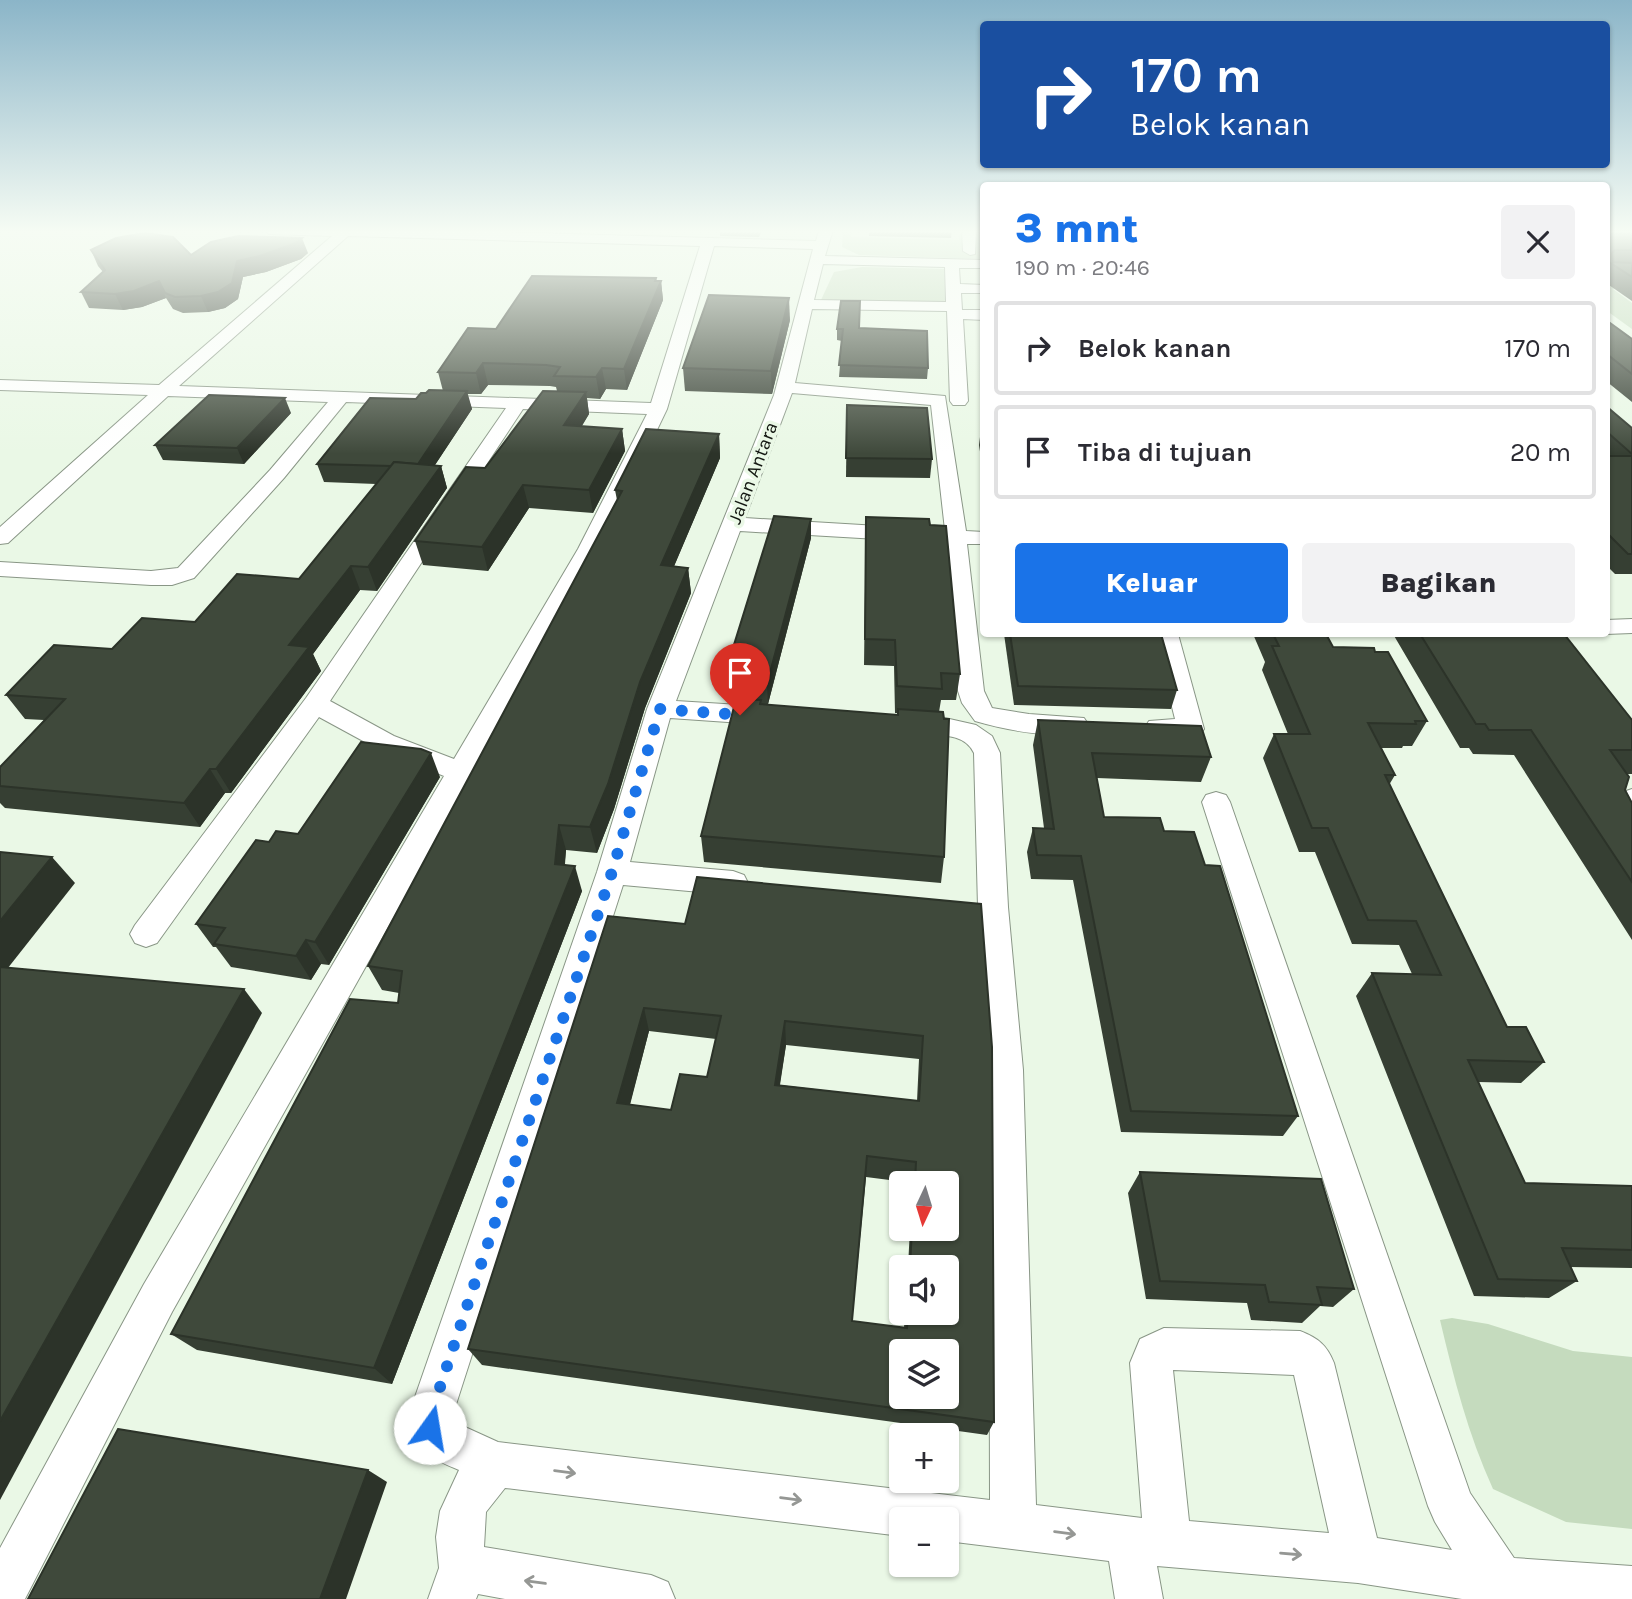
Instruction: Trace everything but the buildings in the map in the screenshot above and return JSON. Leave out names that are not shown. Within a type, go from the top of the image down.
[{"type":"street","points":[[0,538],[262,305]]},
{"type":"street","points":[[0,1597],[158,1298],[589,549],[658,409],[689,305]]},
{"type":"street","name":"Jalan Antara","points":[[497,1464],[449,1443],[430,1428],[429,1420],[612,872],[660,709],[785,387],[805,305]]},
{"type":"street","points":[[811,305],[958,321],[980,316]]},
{"type":"street","points":[[785,387],[965,401],[956,305]]},
{"type":"street","points":[[0,384],[658,409]]},
{"type":"street","points":[[0,569],[151,578],[172,578],[186,573],[277,474],[341,397]]},
{"type":"street","points":[[939,400],[971,691],[975,703],[984,715],[1029,723],[1097,725]]},
{"type":"street","points":[[146,934],[315,704],[518,403]]},
{"type":"street","points":[[733,524],[980,538]]},
{"type":"street","points":[[1610,627],[1632,626]]},
{"type":"street","points":[[1137,727],[1191,729],[1167,637]]},
{"type":"street","points":[[315,704],[386,742],[460,772]]},
{"type":"street","points":[[660,709],[794,718]]},
{"type":"street","points":[[887,724],[954,728],[974,733],[984,742],[987,753],[980,905],[1006,1070],[1013,1527]]},
{"type":"street","points":[[1632,799],[1622,807],[1622,815],[1632,833]]},
{"type":"street","points":[[1216,802],[1451,1506],[1504,1590]]},
{"type":"street","points":[[612,872],[762,886]]},
{"type":"street","points":[[1139,1599],[1149,1542],[1151,1363],[1155,1354],[1164,1349],[1300,1352],[1312,1363],[1358,1559]]},
{"type":"street","points":[[639,1598],[458,1584],[458,1543],[464,1507],[476,1485],[497,1464],[1013,1527],[1149,1542],[1358,1559],[1504,1590],[1632,1590]]},
{"type":"green space","points":[[1610,305],[1632,305],[1632,329],[1610,313]]},
{"type":"green space","points":[[1452,1318],[1488,1324],[1573,1351],[1632,1357],[1632,1529],[1566,1522],[1493,1489],[1462,1406],[1440,1320]]},
{"type":"route","points":[[430,1428],[429,1420],[612,872],[660,709],[740,715]]}]
